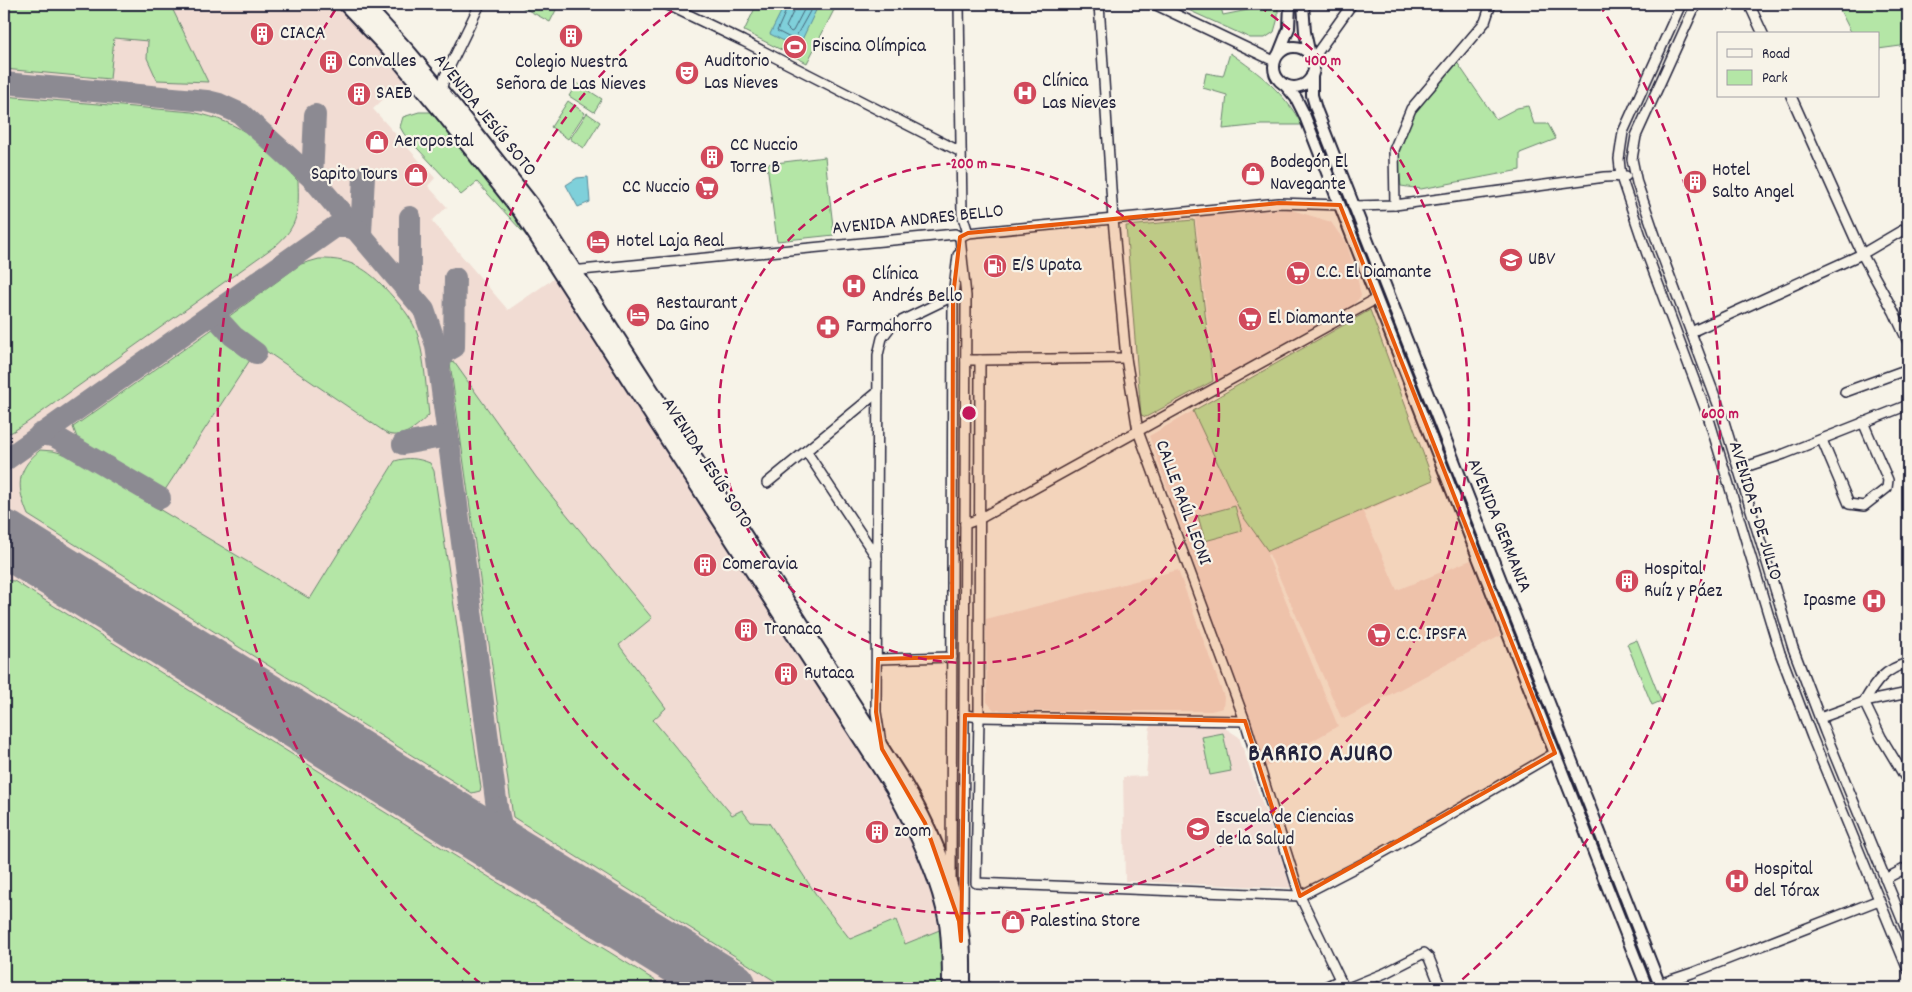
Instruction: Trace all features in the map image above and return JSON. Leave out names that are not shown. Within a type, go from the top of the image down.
[{"type":"main road","name":"AVENIDA JESÚS SOTO","points":[[346,4],[399,60],[435,94]]},
{"type":"main road","name":"AVENIDA JESÚS SOTO","points":[[364,4],[408,52],[435,94],[506,192],[567,271],[903,782],[925,822],[951,890],[960,921],[963,988]]},
{"type":"main road","name":"AVENIDA JESÚS SOTO","points":[[567,271],[905,810],[926,856],[947,923],[950,988]]},
{"type":"street","points":[[435,94],[480,4]]},
{"type":"street","points":[[666,4],[961,152]]},
{"type":"street","points":[[947,923],[950,911],[951,890],[953,296],[962,214],[959,4]]},
{"type":"street","name":"CALLE RAÚL LEONI","points":[[1099,4],[1113,219],[1126,358],[1138,431],[1245,721],[1300,896],[1344,986]]},
{"type":"street","points":[[1154,4],[1276,58]]},
{"type":"street","points":[[1290,4],[1289,28],[1276,58],[1275,74],[1285,85],[1295,87],[1305,83],[1312,75],[1314,65],[1305,32],[1303,4]]},
{"type":"street","points":[[1311,58],[1352,4]]},
{"type":"street","points":[[1395,205],[1394,150],[1411,109],[1486,22],[1491,4]]},
{"type":"street","name":"AVENIDA 5 DE JULIO","points":[[1681,4],[1623,132],[1619,159],[1621,177],[1647,254],[1709,419],[1780,653],[1812,737],[1908,970]]},
{"type":"street","name":"AVENIDA 5 DE JULIO","points":[[1696,4],[1636,136],[1632,160],[1634,174],[1660,250],[1714,391],[1793,648],[1908,934]]},
{"type":"street","points":[[1747,4],[1750,6],[1762,32]]},
{"type":"street","points":[[1276,58],[1287,48],[1297,47],[1311,58]]},
{"type":"street","name":"AVENIDA GERMANIA","points":[[1312,75],[1313,102],[1660,986]]},
{"type":"street","name":"AVENIDA GERMANIA","points":[[1285,85],[1300,106],[1340,205],[1648,988]]},
{"type":"street","points":[[1792,98],[1862,254],[1908,342]]},
{"type":"street","points":[[1353,206],[1395,205],[1634,174]]},
{"type":"street","name":"AVENIDA ANDRES BELLO","points":[[567,271],[961,235],[1279,203],[1340,205]]},
{"type":"street","points":[[1691,332],[1862,254],[1908,227]]},
{"type":"street","points":[[961,235],[966,296],[964,901],[962,941]]},
{"type":"street","points":[[882,749],[876,712],[878,658],[878,355],[882,338],[891,326],[953,296]]},
{"type":"street","points":[[965,524],[979,519],[1376,299]]},
{"type":"street","points":[[966,360],[1126,358]]},
{"type":"street","points":[[980,360],[979,717],[976,883],[1300,896],[1364,863],[1555,753]]},
{"type":"street","points":[[1845,392],[1908,369]]},
{"type":"street","points":[[767,482],[878,392]]},
{"type":"street","points":[[1739,469],[1822,440],[1908,405]]},
{"type":"street","points":[[1822,440],[1849,504],[1864,506],[1887,488],[1888,480],[1863,422]]},
{"type":"street","points":[[806,451],[877,558]]},
{"type":"street","points":[[878,658],[952,658]]},
{"type":"street","points":[[1864,702],[1879,678],[1897,666],[1908,663]]},
{"type":"street","points":[[1820,718],[1864,702],[1908,693]]},
{"type":"street","points":[[1864,702],[1881,737],[1908,782]]},
{"type":"street","points":[[965,714],[979,717],[1245,721]]},
{"type":"street","points":[[1885,879],[1908,867]]},
{"type":"street","points":[[1660,986],[1879,900]]},
{"type":"street","points":[[1323,988],[1344,986],[1384,973],[1424,953],[1429,958],[1441,988]]},
{"type":"highlighted area","points":[[1279,203],[1340,205],[1555,753],[1300,896],[1245,721],[965,715],[961,941],[959,921],[925,823],[882,749],[876,712],[878,659],[952,657],[953,296],[960,237],[968,233]]},
{"type":"shaded area","points":[[4,4],[339,4],[409,85],[408,93],[405,97],[401,99],[394,89],[373,109],[435,178],[428,186],[447,207],[432,221],[508,310],[556,277],[883,784],[908,828],[934,897],[942,929],[943,988],[4,988]]},
{"type":"shaded area","points":[[1289,209],[1331,222],[1347,245],[1361,296],[1350,309],[1215,383],[1195,216]]},
{"type":"shaded area","points":[[1370,310],[1433,480],[1363,512],[1397,590],[1471,560],[1500,636],[1346,718],[1341,717],[1269,554],[1267,555],[1338,726],[1265,768],[1149,436]]},
{"type":"shaded area","points":[[1178,570],[1224,697],[1223,708],[1211,711],[1022,711],[994,710],[987,702],[986,619]]},
{"type":"shaded area","name":"Escuela de Ciencias de la Salud","points":[[1150,726],[1222,726],[1239,737],[1292,888],[1125,881],[1123,777],[1146,776]]},
{"type":"green space","points":[[4,4],[170,4],[208,82],[157,80],[147,58],[148,41],[114,38],[110,79],[4,69]]},
{"type":"green space","points":[[524,4],[559,4],[550,22],[522,7]]},
{"type":"green space","name":"Piscina Olímpica","points":[[757,4],[837,4],[807,63],[744,31]]},
{"type":"green space","points":[[1175,4],[1220,4],[1223,15],[1268,6],[1268,4],[1278,4],[1278,18],[1274,32],[1265,38],[1250,38]]},
{"type":"green space","points":[[1837,4],[1908,4],[1908,45],[1880,49],[1880,32],[1851,32]]},
{"type":"green space","points":[[1230,53],[1251,68],[1279,93],[1302,125],[1261,125],[1223,129],[1227,95],[1203,88],[1206,73],[1223,76]]},
{"type":"green space","points":[[1454,58],[1496,119],[1517,108],[1528,106],[1534,124],[1548,124],[1556,139],[1520,153],[1520,170],[1421,189],[1401,186],[1396,144],[1411,109]]},
{"type":"green space","points":[[577,83],[602,99],[594,112],[569,96]]},
{"type":"green space","points":[[4,96],[192,112],[226,122],[252,136],[263,145],[298,181],[298,191],[296,217],[289,231],[275,246],[25,424],[12,432],[4,434]]},
{"type":"green space","points":[[568,101],[585,113],[568,139],[551,127]]},
{"type":"green space","points":[[419,112],[434,112],[468,153],[532,242],[477,182],[461,195],[404,134],[400,127],[403,117]]},
{"type":"green space","points":[[587,113],[600,122],[584,148],[570,139]]},
{"type":"green space","points":[[825,157],[834,235],[777,241],[767,164]]},
{"type":"green space","points":[[1194,220],[1213,381],[1146,417],[1141,415],[1126,226]]},
{"type":"green space","points":[[319,259],[343,261],[361,268],[385,288],[414,325],[422,355],[429,415],[405,433],[399,435],[388,434],[242,334],[228,317],[301,264]]},
{"type":"green space","points":[[1370,310],[1433,480],[1268,551],[1242,515],[1193,411]]},
{"type":"green space","points":[[217,326],[250,360],[165,490],[79,443],[73,427]]},
{"type":"green space","points":[[454,362],[536,477],[652,618],[619,645],[666,708],[653,720],[732,815],[742,810],[751,822],[769,823],[819,899],[850,939],[896,920],[905,944],[942,929],[943,988],[786,988],[513,817],[450,363]]},
{"type":"green space","points":[[40,450],[68,455],[310,599],[395,461],[412,459],[430,463],[434,471],[480,791],[472,793],[28,515],[20,488],[20,480],[26,465]]},
{"type":"green space","points":[[1235,506],[1242,531],[1205,541],[1198,516]]},
{"type":"green space","points":[[4,580],[14,581],[667,988],[4,988]]},
{"type":"green space","points":[[1637,640],[1661,701],[1652,705],[1627,644]]},
{"type":"green space","points":[[1223,733],[1231,771],[1210,775],[1202,737]]},
{"type":"water","points":[[785,4],[819,4],[798,48],[770,34]]},
{"type":"water","points":[[588,177],[590,202],[578,207],[566,185],[577,178]]},
{"type":"taxiway","points":[[4,83],[207,101],[241,114],[312,178],[424,310],[436,345],[497,808],[506,846],[523,860]]},
{"type":"taxiway","points":[[312,178],[315,115]]},
{"type":"taxiway","points":[[361,233],[364,176]]},
{"type":"taxiway","points":[[410,217],[410,292]]},
{"type":"taxiway","points":[[4,461],[335,227],[348,227],[358,230]]},
{"type":"taxiway","points":[[439,367],[443,353],[454,347],[455,278]]},
{"type":"taxiway","points":[[213,314],[233,336],[256,353]]},
{"type":"taxiway","points":[[40,434],[54,436],[160,498]]},
{"type":"taxiway","points":[[403,444],[448,436]]},
{"type":"taxiway","points":[[458,821],[470,825],[482,824],[491,819],[497,808]]},
{"type":"runway","points":[[4,538],[729,988]]},
{"type":"place","name":"CIACA","points":[[262,34]]},
{"type":"place","name":"Colegio Nuestra Señora de Las Nieves","points":[[571,36]]},
{"type":"place","name":"Piscina Olímpica","points":[[795,47]]},
{"type":"place","name":"Convalles","points":[[331,62]]},
{"type":"place","name":"Auditorio Las Nieves","points":[[687,73]]},
{"type":"place","name":"Clínica Las Nieves","points":[[1025,93]]},
{"type":"place","name":"SAEB","points":[[359,94]]},
{"type":"place","name":"Aeropostal","points":[[377,142]]},
{"type":"place","name":"CC Nuccio Torre B","points":[[712,157]]},
{"type":"place","name":"Bodegón El Navegante","points":[[1253,174]]},
{"type":"place","name":"Sapito Tours","points":[[416,175]]},
{"type":"place","name":"Hotel Salto Angel","points":[[1695,182]]},
{"type":"place","name":"CC Nuccio","points":[[707,188]]},
{"type":"place","name":"Hotel Laja Real","points":[[598,242]]},
{"type":"place","name":"UBV","points":[[1511,260]]},
{"type":"place","name":"E/S Upata","points":[[995,266]]},
{"type":"place","name":"C.C. El Diamante","points":[[1298,273]]},
{"type":"place","name":"Clínica Andrés Bello","points":[[854,286]]},
{"type":"place","name":"Restaurant Da Gino","points":[[638,315]]},
{"type":"place","name":"El Diamante","points":[[1250,319]]},
{"type":"place","name":"Farmahorro","points":[[828,327]]},
{"type":"place","name":"Comeravia","points":[[705,565]]},
{"type":"place","name":"Hospital Ruíz y Páez","points":[[1627,581]]},
{"type":"place","name":"Ipasme","points":[[1874,601]]},
{"type":"place","name":"Tranaca","points":[[746,630]]},
{"type":"place","name":"C.C. IPSFA","points":[[1379,635]]},
{"type":"place","name":"Rutaca","points":[[786,674]]},
{"type":"place","name":"Escuela de Ciencias de la Salud","points":[[1198,829]]},
{"type":"place","name":"zoom","points":[[877,832]]},
{"type":"place","name":"Hospital del Tórax","points":[[1737,881]]},
{"type":"place","name":"Palestina Store","points":[[1013,922]]},
{"type":"district","name":"BARRIO AJURO","points":[[1321,755]]}]
